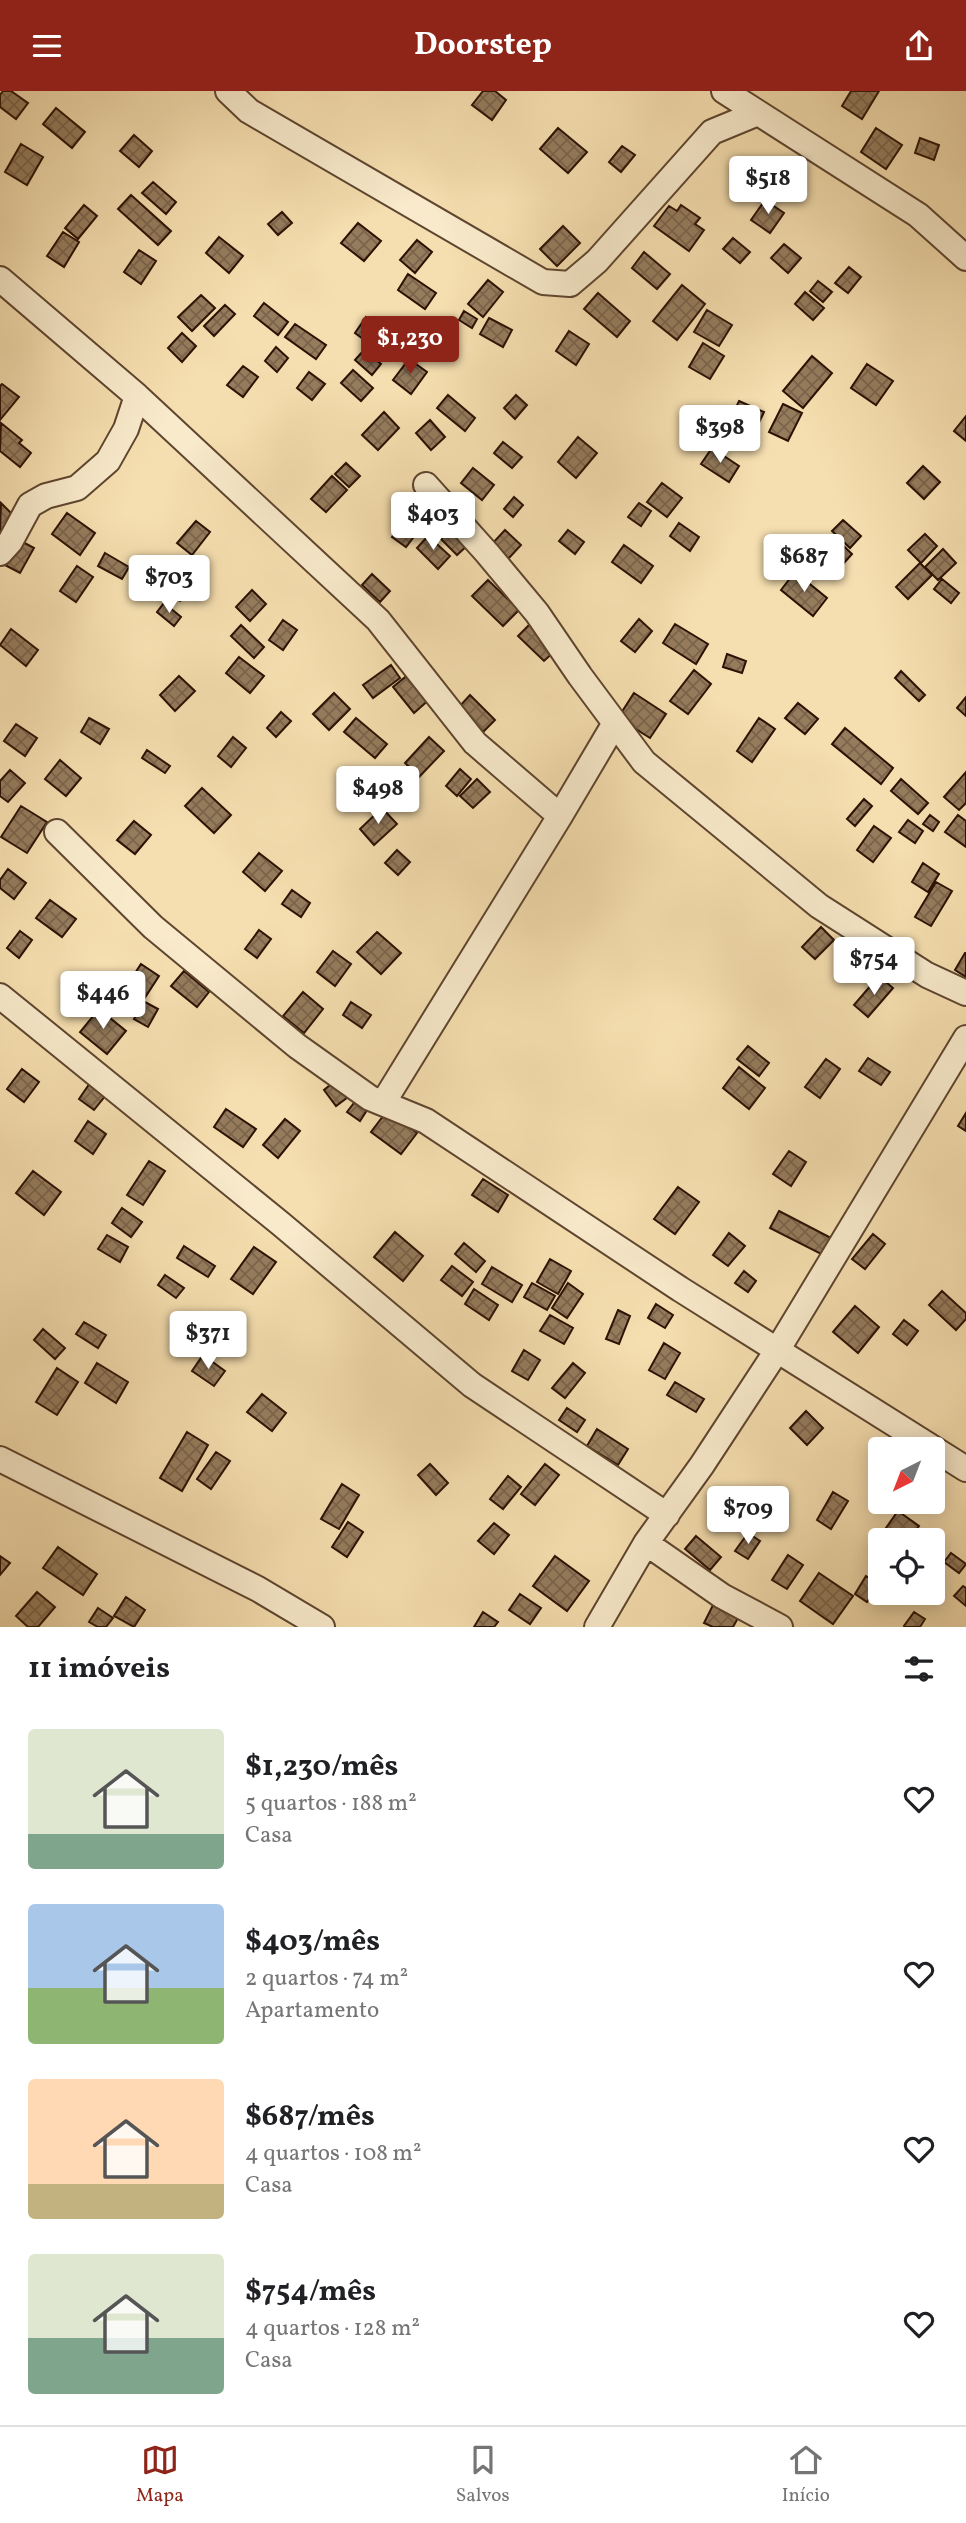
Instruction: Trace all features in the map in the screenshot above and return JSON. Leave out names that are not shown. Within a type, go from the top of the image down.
[{"type":"street","points":[[228,91],[249,111],[543,282],[570,284],[597,261],[712,132],[758,113]]},
{"type":"street","points":[[724,91],[918,215],[966,258]]},
{"type":"street","points":[[0,279],[137,396],[378,621],[475,743],[561,816]]},
{"type":"street","points":[[0,554],[10,542],[30,505],[46,496],[77,488],[108,461],[126,429],[137,396]]},
{"type":"street","points":[[426,485],[537,614],[644,762],[820,906],[927,975],[966,993]]},
{"type":"street","points":[[383,1103],[561,816],[615,723]]},
{"type":"street","points":[[57,832],[153,927],[297,1046],[370,1098],[426,1121],[680,1289],[966,1469]]},
{"type":"street","points":[[0,996],[281,1224],[472,1385],[667,1515]]},
{"type":"street","points":[[597,1627],[646,1543],[778,1349],[966,1038]]},
{"type":"street","points":[[0,1459],[258,1589],[322,1627]]},
{"type":"street","points":[[646,1543],[722,1596],[780,1627]]},
{"type":"building","points":[[3,91],[11,91],[28,103],[16,119],[0,107],[0,95]]},
{"type":"building","points":[[483,91],[495,91],[506,100],[492,120],[472,105]]},
{"type":"building","points":[[851,91],[879,91],[862,119],[842,106]]},
{"type":"building","points":[[56,108],[85,132],[72,148],[43,124]]},
{"type":"building","points":[[558,128],[587,152],[568,173],[540,149]]},
{"type":"building","points":[[876,128],[902,145],[886,169],[861,152]]},
{"type":"building","points":[[134,135],[152,151],[139,167],[120,151]]},
{"type":"building","points":[[920,138],[939,145],[934,160],[915,153]]},
{"type":"building","points":[[21,144],[43,157],[27,185],[5,172]]},
{"type":"building","points":[[622,146],[635,155],[621,172],[609,162]]},
{"type":"building","points":[[153,182],[176,202],[166,214],[142,193]]},
{"type":"building","points":[[131,195],[171,231],[158,245],[118,209]]},
{"type":"building","points":[[765,200],[784,213],[770,233],[751,220]]},
{"type":"building","points":[[84,205],[97,216],[78,239],[65,228]]},
{"type":"building","points":[[681,205],[700,218],[695,224],[704,230],[689,251],[654,226],[669,206],[677,211]]},
{"type":"building","points":[[282,212],[292,223],[278,235],[268,224]]},
{"type":"building","points":[[358,223],[381,241],[364,261],[341,243]]},
{"type":"building","points":[[563,226],[580,243],[557,266],[540,249]]},
{"type":"building","points":[[63,232],[79,242],[64,267],[47,256]]},
{"type":"building","points":[[219,237],[243,256],[229,273],[206,253]]},
{"type":"building","points":[[733,238],[750,252],[740,263],[723,249]]},
{"type":"building","points":[[417,240],[432,252],[415,273],[400,260]]},
{"type":"building","points":[[784,244],[801,258],[788,273],[771,258]]},
{"type":"building","points":[[139,250],[156,261],[141,284],[124,272]]},
{"type":"building","points":[[644,252],[670,274],[657,289],[632,268]]},
{"type":"building","points":[[849,267],[861,277],[848,293],[835,283]]},
{"type":"building","points":[[408,274],[436,293],[425,309],[398,290]]},
{"type":"building","points":[[488,280],[503,292],[483,317],[468,304]]},
{"type":"building","points":[[818,281],[832,292],[823,302],[810,291]]},
{"type":"building","points":[[682,285],[705,304],[677,340],[653,321]]},
{"type":"building","points":[[805,292],[824,308],[813,320],[795,304]]},
{"type":"building","points":[[598,293],[630,321],[617,337],[584,309]]},
{"type":"building","points":[[201,295],[215,308],[192,331],[178,317]]},
{"type":"building","points":[[264,303],[288,322],[278,335],[254,316]]},
{"type":"building","points":[[225,305],[235,314],[214,336],[204,326]]},
{"type":"building","points":[[707,310],[732,325],[719,346],[694,332]]},
{"type":"building","points":[[464,311],[477,319],[472,328],[459,320]]},
{"type":"building","points":[[366,317],[382,328],[370,344],[355,333]]},
{"type":"building","points":[[489,318],[512,330],[503,347],[480,334]]},
{"type":"building","points":[[295,324],[326,345],[316,359],[285,337]]},
{"type":"building","points":[[569,331],[589,344],[576,365],[556,351]]},
{"type":"building","points":[[182,333],[196,346],[182,362],[168,348]]},
{"type":"building","points":[[703,343],[724,356],[710,379],[689,367]]},
{"type":"building","points":[[276,347],[288,358],[277,372],[265,361]]},
{"type":"building","points":[[364,350],[381,364],[372,375],[355,360]]},
{"type":"building","points":[[812,356],[832,373],[803,408],[783,391]]},
{"type":"building","points":[[409,359],[427,372],[411,394],[393,380]]},
{"type":"building","points":[[867,364],[893,381],[876,405],[851,388]]},
{"type":"building","points":[[243,366],[258,377],[243,397],[227,385]]},
{"type":"building","points":[[353,370],[373,388],[361,401],[341,383]]},
{"type":"building","points":[[309,372],[325,384],[312,400],[297,388]]},
{"type":"building","points":[[2,384],[19,397],[0,420],[0,386]]},
{"type":"building","points":[[448,395],[475,418],[465,431],[437,408]]},
{"type":"building","points":[[516,395],[527,405],[515,419],[504,408]]},
{"type":"building","points":[[739,401],[764,412],[757,427],[732,416]]},
{"type":"building","points":[[783,404],[802,413],[788,441],[769,432]]},
{"type":"building","points":[[384,412],[399,428],[378,450],[362,435]]},
{"type":"building","points":[[966,416],[966,441],[954,431]]},
{"type":"building","points":[[430,420],[445,437],[431,450],[416,433]]},
{"type":"building","points":[[1,423],[22,440],[19,443],[31,453],[20,467],[0,451]]},
{"type":"building","points":[[578,437],[597,453],[576,478],[558,462]]},
{"type":"building","points":[[503,442],[522,457],[512,468],[494,453]]},
{"type":"building","points":[[712,448],[739,466],[729,482],[701,464]]},
{"type":"building","points":[[346,463],[360,476],[349,487],[335,474]]},
{"type":"building","points":[[923,466],[940,482],[924,499],[907,483]]},
{"type":"building","points":[[473,468],[494,485],[482,500],[461,483]]},
{"type":"building","points":[[332,476],[347,490],[326,512],[311,499]]},
{"type":"building","points":[[662,483],[682,498],[667,517],[647,502]]},
{"type":"building","points":[[514,497],[523,505],[513,517],[504,509]]},
{"type":"building","points":[[1,503],[15,517],[1,531],[0,529]]},
{"type":"building","points":[[639,503],[651,511],[641,526],[628,517]]},
{"type":"building","points":[[67,513],[95,533],[80,555],[52,534]]},
{"type":"building","points":[[408,516],[422,526],[406,547],[392,537]]},
{"type":"building","points":[[843,520],[861,536],[850,548],[832,531]]},
{"type":"building","points":[[196,521],[210,532],[192,555],[177,543]]},
{"type":"building","points":[[679,523],[699,537],[690,551],[670,536]]},
{"type":"building","points":[[452,527],[469,544],[457,555],[441,539]]},
{"type":"building","points":[[505,530],[521,545],[508,559],[492,544]]},
{"type":"building","points":[[568,530],[584,542],[575,554],[559,541]]},
{"type":"building","points":[[925,534],[937,546],[921,563],[908,550]]},
{"type":"building","points":[[832,535],[852,554],[843,564],[822,546]]},
{"type":"building","points":[[428,536],[450,556],[438,569],[417,548]]},
{"type":"building","points":[[17,539],[34,548],[20,573],[3,564]]},
{"type":"building","points":[[624,545],[653,566],[641,583],[612,562]]},
{"type":"building","points":[[943,549],[956,563],[938,580],[925,567]]},
{"type":"building","points":[[105,553],[129,567],[122,579],[98,566]]},
{"type":"building","points":[[920,563],[932,575],[908,599],[896,587]]},
{"type":"building","points":[[77,566],[93,577],[76,602],[60,591]]},
{"type":"building","points":[[160,566],[191,584],[180,601],[150,582]]},
{"type":"building","points":[[795,572],[827,598],[813,616],[781,590]]},
{"type":"building","points":[[372,574],[390,591],[380,602],[362,585]]},
{"type":"building","points":[[942,579],[959,593],[951,603],[934,589]]},
{"type":"building","points":[[488,580],[519,610],[503,626],[472,596]]},
{"type":"building","points":[[252,590],[266,604],[250,621],[236,607]]},
{"type":"building","points":[[164,603],[181,617],[174,626],[157,612]]},
{"type":"building","points":[[639,619],[652,631],[635,652],[621,641]]},
{"type":"building","points":[[283,620],[297,630],[283,650],[269,640]]},
{"type":"building","points":[[531,623],[557,649],[544,661],[518,636]]},
{"type":"building","points":[[675,624],[708,644],[696,664],[663,643]]},
{"type":"building","points":[[241,625],[264,647],[254,658],[231,636]]},
{"type":"building","points":[[11,629],[38,650],[26,666],[0,645]]},
{"type":"building","points":[[727,654],[746,661],[742,673],[723,667]]},
{"type":"building","points":[[239,657],[264,676],[250,693],[226,673]]},
{"type":"building","points":[[391,665],[400,678],[373,698],[363,685]]},
{"type":"building","points":[[694,670],[711,684],[688,714],[670,701]]},
{"type":"building","points":[[901,671],[925,695],[919,701],[895,678]]},
{"type":"building","points":[[409,674],[430,699],[414,713],[393,687]]},
{"type":"building","points":[[179,676],[195,691],[175,711],[160,695]]},
{"type":"building","points":[[334,693],[350,709],[329,730],[313,714]]},
{"type":"building","points":[[634,693],[666,714],[650,738],[618,718]]},
{"type":"building","points":[[470,695],[495,720],[483,732],[459,707]]},
{"type":"building","points":[[966,697],[966,716],[957,708]]},
{"type":"building","points":[[798,703],[818,719],[805,734],[785,718]]},
{"type":"building","points":[[281,712],[291,721],[276,737],[267,728]]},
{"type":"building","points":[[89,718],[109,729],[100,744],[81,732]]},
{"type":"building","points":[[356,718],[387,744],[375,758],[344,732]]},
{"type":"building","points":[[759,718],[775,729],[752,762],[737,751]]},
{"type":"building","points":[[16,724],[37,738],[25,756],[4,741]]},
{"type":"building","points":[[845,728],[893,768],[881,784],[832,744]]},
{"type":"building","points":[[233,737],[246,748],[231,767],[218,756]]},
{"type":"building","points":[[429,737],[444,751],[419,777],[405,763]]},
{"type":"building","points":[[147,750],[170,766],[165,773],[142,758]]},
{"type":"building","points":[[60,760],[81,778],[66,796],[45,779]]},
{"type":"building","points":[[460,769],[471,779],[457,796],[446,786]]},
{"type":"building","points":[[10,770],[25,783],[8,802],[0,796],[0,781]]},
{"type":"building","points":[[358,771],[371,785],[361,794],[348,781]]},
{"type":"building","points":[[966,772],[966,803],[959,810],[944,797]]},
{"type":"building","points":[[477,779],[490,792],[473,808],[460,796]]},
{"type":"building","points":[[901,779],[928,803],[918,814],[891,791]]},
{"type":"building","points":[[202,788],[231,815],[214,833],[185,806]]},
{"type":"building","points":[[864,799],[872,806],[855,826],[847,819]]},
{"type":"building","points":[[21,806],[47,822],[27,853],[1,837]]},
{"type":"building","points":[[382,808],[397,824],[374,845],[360,829]]},
{"type":"building","points":[[930,815],[939,822],[933,831],[923,824]]},
{"type":"building","points":[[958,815],[966,821],[966,847],[945,832]]},
{"type":"building","points":[[908,820],[923,831],[915,843],[899,832]]},
{"type":"building","points":[[134,821],[151,835],[135,854],[117,840]]},
{"type":"building","points":[[874,826],[891,838],[873,862],[857,850]]},
{"type":"building","points":[[397,850],[410,862],[398,875],[385,863]]},
{"type":"building","points":[[259,853],[282,871],[265,891],[243,872]]},
{"type":"building","points":[[923,863],[939,874],[928,892],[912,882]]},
{"type":"building","points":[[8,869],[26,883],[14,899],[0,888],[0,880]]},
{"type":"building","points":[[936,882],[952,891],[931,926],[915,917]]},
{"type":"building","points":[[292,890],[310,903],[301,917],[282,904]]},
{"type":"building","points":[[50,900],[76,919],[62,937],[36,918]]},
{"type":"building","points":[[821,927],[834,940],[815,959],[802,947]]},
{"type":"building","points":[[259,930],[271,939],[257,958],[245,949]]},
{"type":"building","points":[[20,931],[32,940],[19,958],[7,948]]},
{"type":"building","points":[[377,932],[401,953],[381,974],[357,952]]},
{"type":"building","points":[[854,938],[879,959],[864,976],[839,956]]},
{"type":"building","points":[[333,951],[351,964],[335,986],[317,972]]},
{"type":"building","points":[[966,953],[966,977],[955,970]]},
{"type":"building","points":[[141,964],[159,976],[144,999],[126,987]]},
{"type":"building","points":[[184,971],[209,992],[197,1007],[171,986]]},
{"type":"building","points":[[879,976],[893,988],[868,1017],[854,1005]]},
{"type":"building","points":[[303,992],[323,1009],[304,1033],[283,1016]]},
{"type":"building","points":[[143,1001],[158,1009],[148,1027],[134,1019]]},
{"type":"building","points":[[351,1002],[371,1015],[362,1028],[343,1015]]},
{"type":"building","points":[[99,1009],[126,1031],[107,1054],[80,1032]]},
{"type":"building","points":[[748,1046],[769,1063],[759,1076],[737,1059]]},
{"type":"building","points":[[868,1058],[890,1072],[881,1085],[859,1071]]},
{"type":"building","points":[[826,1059],[840,1069],[820,1098],[805,1087]]},
{"type":"building","points":[[739,1067],[765,1088],[749,1109],[723,1088]]},
{"type":"building","points":[[22,1069],[39,1082],[24,1102],[7,1089]]},
{"type":"building","points":[[335,1081],[348,1097],[336,1106],[324,1090]]},
{"type":"building","points":[[90,1083],[106,1095],[94,1110],[79,1099]]},
{"type":"building","points":[[357,1099],[369,1107],[360,1121],[347,1112]]},
{"type":"building","points":[[226,1109],[256,1129],[243,1147],[214,1127]]},
{"type":"building","points":[[387,1111],[417,1133],[401,1154],[371,1132]]},
{"type":"building","points":[[966,1113],[966,1131],[958,1126]]},
{"type":"building","points":[[285,1119],[300,1131],[278,1158],[263,1145]]},
{"type":"building","points":[[88,1121],[106,1134],[93,1154],[75,1141]]},
{"type":"building","points":[[789,1151],[806,1162],[791,1186],[773,1174]]},
{"type":"building","points":[[149,1161],[165,1171],[143,1205],[127,1195]]},
{"type":"building","points":[[33,1171],[61,1192],[44,1215],[16,1193]]},
{"type":"building","points":[[483,1179],[508,1195],[498,1212],[472,1195]]},
{"type":"building","points":[[678,1187],[699,1202],[675,1234],[654,1219]]},
{"type":"building","points":[[122,1208],[142,1222],[131,1237],[112,1223]]},
{"type":"building","points":[[779,1211],[833,1239],[825,1256],[770,1228]]},
{"type":"building","points":[[395,1232],[423,1256],[403,1281],[374,1257]]},
{"type":"building","points":[[729,1233],[745,1246],[728,1266],[713,1255]]},
{"type":"building","points":[[873,1234],[885,1244],[865,1269],[852,1259]]},
{"type":"building","points":[[107,1235],[128,1247],[120,1262],[98,1249]]},
{"type":"building","points":[[464,1243],[485,1261],[476,1272],[455,1254]]},
{"type":"building","points":[[184,1246],[215,1266],[208,1277],[177,1258]]},
{"type":"building","points":[[254,1247],[276,1262],[253,1294],[231,1279]]},
{"type":"building","points":[[550,1259],[571,1271],[558,1294],[537,1282]]},
{"type":"building","points":[[452,1266],[473,1282],[462,1296],[441,1280]]},
{"type":"building","points":[[492,1267],[522,1285],[512,1302],[482,1284]]},
{"type":"building","points":[[744,1271],[756,1281],[748,1292],[735,1283]]},
{"type":"building","points":[[165,1275],[184,1288],[176,1298],[158,1285]]},
{"type":"building","points":[[532,1283],[555,1296],[547,1310],[524,1297]]},
{"type":"building","points":[[568,1283],[583,1294],[567,1318],[552,1308]]},
{"type":"building","points":[[474,1289],[498,1305],[489,1320],[465,1304]]},
{"type":"building","points":[[942,1291],[966,1313],[966,1319],[956,1330],[929,1305]]},
{"type":"building","points":[[656,1304],[673,1315],[665,1328],[648,1318]]},
{"type":"building","points":[[855,1306],[879,1327],[858,1353],[833,1332]]},
{"type":"building","points":[[618,1310],[630,1316],[619,1344],[606,1339]]},
{"type":"building","points":[[550,1315],[573,1328],[564,1344],[540,1331]]},
{"type":"building","points":[[904,1320],[918,1331],[907,1345],[893,1334]]},
{"type":"building","points":[[84,1322],[106,1335],[98,1348],[76,1334]]},
{"type":"building","points":[[43,1329],[65,1348],[55,1359],[34,1340]]},
{"type":"building","points":[[664,1343],[680,1353],[665,1379],[649,1370]]},
{"type":"building","points":[[524,1350],[540,1360],[528,1380],[512,1371]]},
{"type":"building","points":[[203,1355],[225,1371],[214,1386],[192,1371]]},
{"type":"building","points":[[97,1363],[128,1382],[116,1403],[85,1383]]},
{"type":"building","points":[[573,1363],[585,1373],[565,1398],[552,1388]]},
{"type":"building","points":[[57,1368],[78,1382],[57,1415],[36,1402]]},
{"type":"building","points":[[675,1382],[704,1399],[696,1412],[667,1395]]},
{"type":"building","points":[[262,1394],[286,1413],[272,1431],[247,1412]]},
{"type":"building","points":[[567,1408],[585,1420],[577,1432],[559,1420]]},
{"type":"building","points":[[806,1411],[823,1428],[807,1445],[790,1428]]},
{"type":"building","points":[[597,1429],[628,1449],[618,1465],[587,1446]]},
{"type":"building","points":[[187,1432],[208,1445],[182,1491],[160,1478]]},
{"type":"building","points":[[216,1452],[230,1461],[211,1489],[197,1479]]},
{"type":"building","points":[[430,1464],[448,1483],[436,1495],[418,1475]]},
{"type":"building","points":[[545,1464],[559,1475],[535,1505],[521,1494]]},
{"type":"building","points":[[508,1476],[521,1487],[503,1509],[490,1499]]},
{"type":"building","points":[[342,1484],[359,1495],[339,1529],[321,1519]]},
{"type":"building","points":[[833,1492],[848,1501],[831,1529],[817,1520]]},
{"type":"building","points":[[896,1514],[902,1514],[919,1526],[918,1528],[886,1528]]},
{"type":"building","points":[[348,1522],[363,1532],[347,1557],[332,1547]]},
{"type":"building","points":[[494,1523],[509,1535],[494,1554],[478,1541]]},
{"type":"building","points":[[748,1533],[760,1541],[748,1559],[735,1551]]},
{"type":"building","points":[[696,1536],[721,1557],[710,1570],[685,1549]]},
{"type":"building","points":[[58,1547],[97,1574],[83,1595],[43,1568]]},
{"type":"building","points":[[951,1553],[966,1564],[959,1573],[945,1561]]},
{"type":"building","points":[[788,1555],[803,1565],[787,1589],[772,1580]]},
{"type":"building","points":[[0,1556],[10,1563],[0,1575]]},
{"type":"building","points":[[555,1556],[589,1581],[567,1611],[533,1586]]},
{"type":"building","points":[[819,1573],[853,1596],[833,1624],[800,1601]]},
{"type":"building","points":[[866,1576],[868,1577],[867,1602],[855,1594]]},
{"type":"building","points":[[963,1586],[966,1588],[966,1606],[954,1596]]},
{"type":"building","points":[[37,1592],[55,1607],[38,1627],[28,1627],[16,1616]]},
{"type":"building","points":[[520,1594],[541,1608],[530,1624],[509,1610]]},
{"type":"building","points":[[126,1597],[145,1610],[134,1627],[114,1616]]},
{"type":"building","points":[[713,1605],[738,1618],[733,1627],[713,1627],[704,1623]]},
{"type":"building","points":[[98,1608],[113,1618],[106,1627],[98,1627],[89,1622]]},
{"type":"building","points":[[483,1612],[498,1622],[494,1627],[474,1627]]},
{"type":"building","points":[[914,1612],[925,1619],[920,1627],[904,1626]]}]
